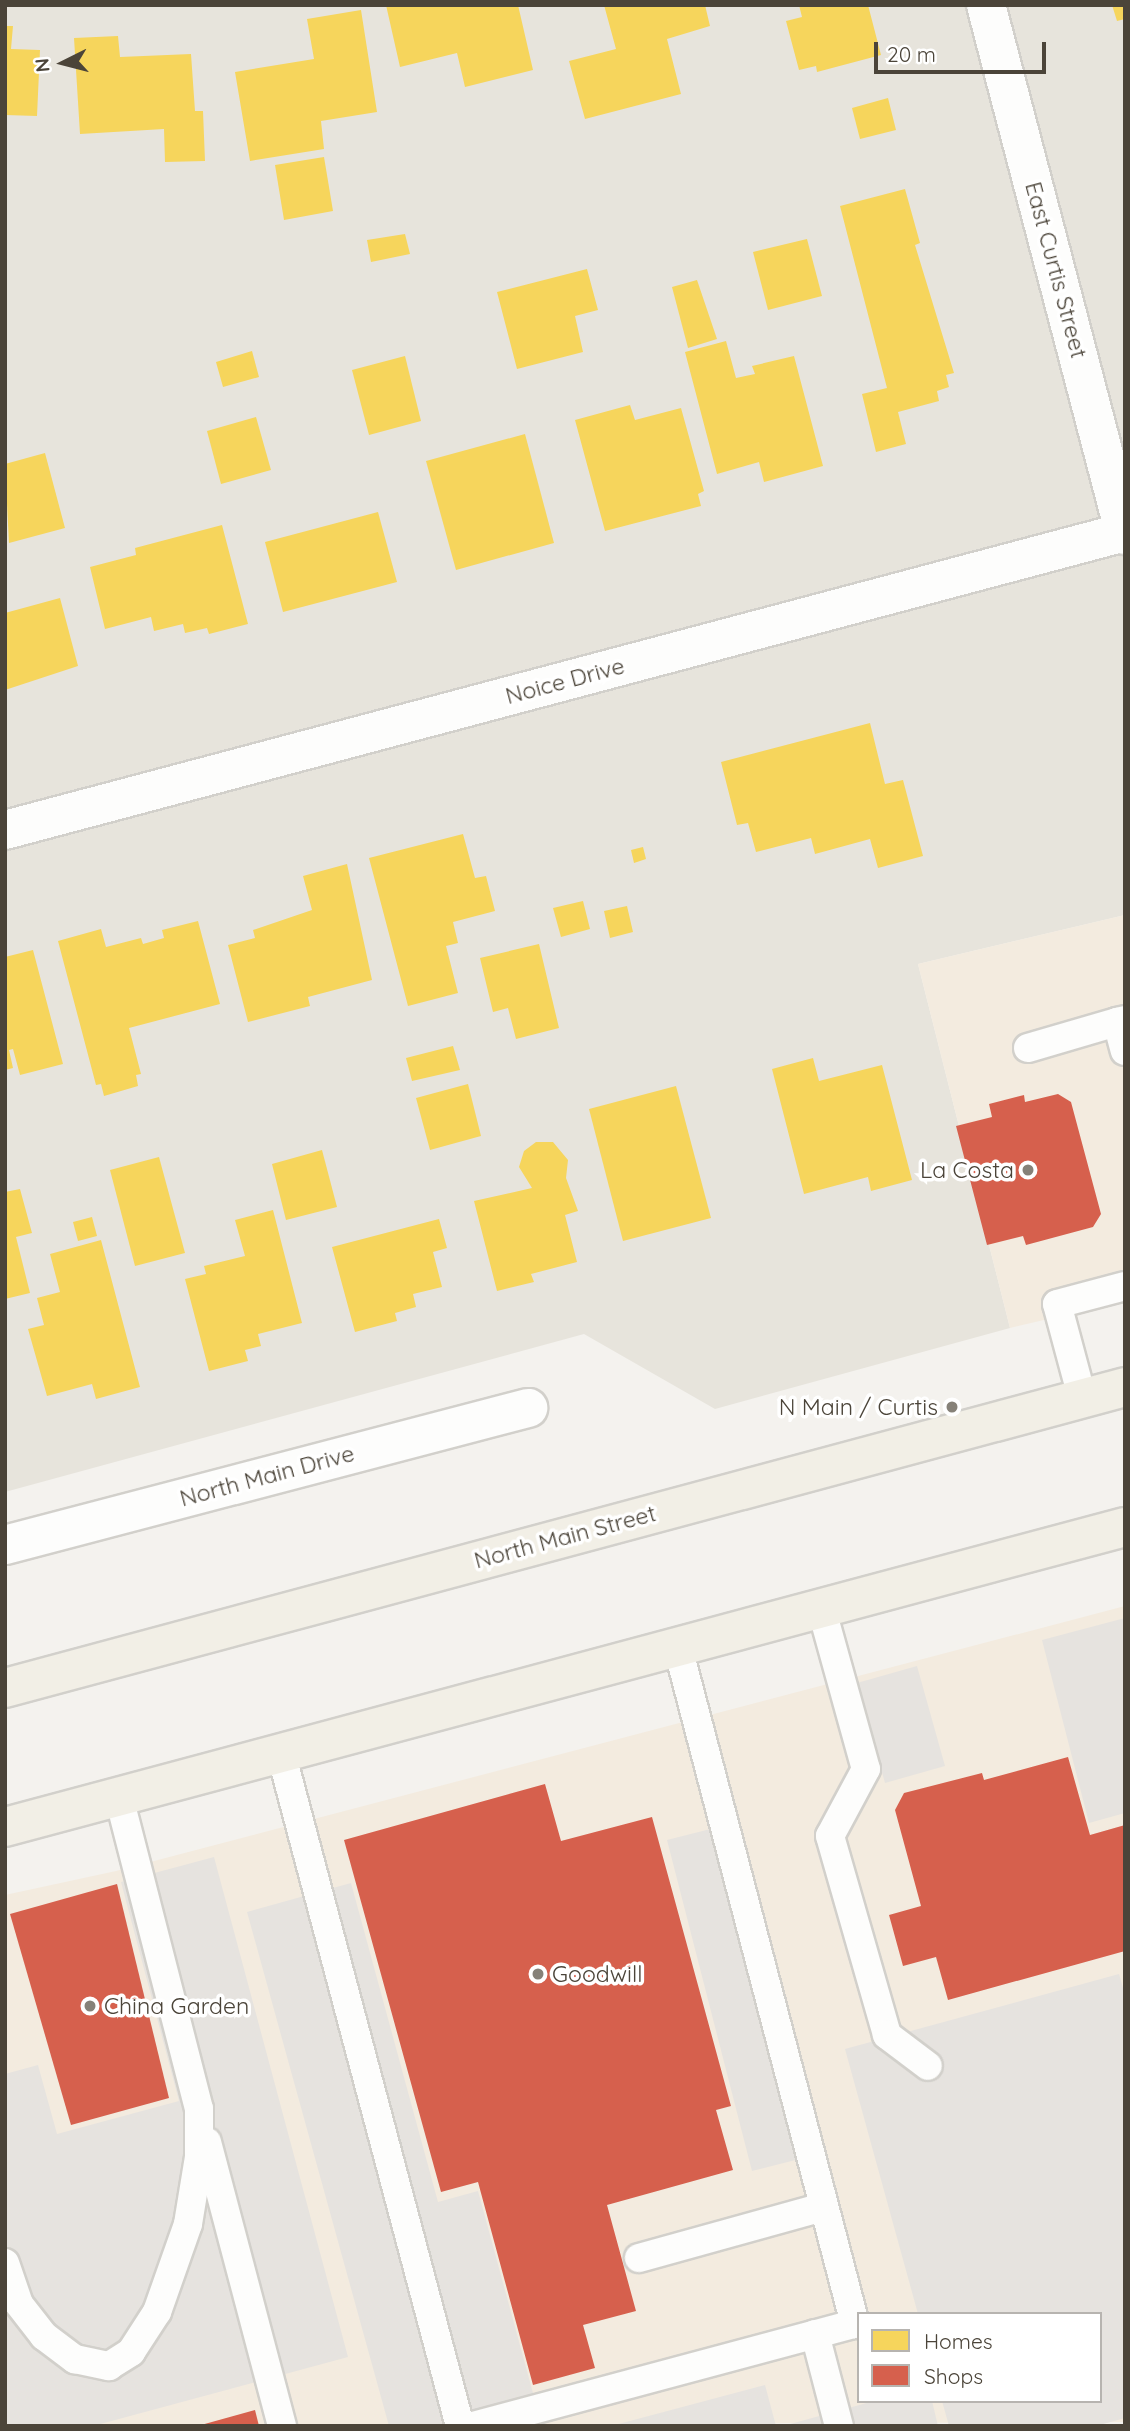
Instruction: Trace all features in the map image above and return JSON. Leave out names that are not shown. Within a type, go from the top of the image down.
[{"type":"main road","name":"North Main Street","points":[[5,1688],[1125,1387]]},
{"type":"main road","points":[[5,1827],[677,1644],[1125,1527]]},
{"type":"street","name":"East Curtis Street","points":[[986,5],[1125,533]]},
{"type":"street","name":"Noice Drive","points":[[5,830],[1125,533]]},
{"type":"street","name":"North Main Drive","points":[[5,1545],[528,1408]]},
{"type":"lane","points":[[1028,1048],[1121,1021],[1125,1051]]},
{"type":"lane","points":[[1082,1398],[1057,1304],[1125,1286]]},
{"type":"lane","points":[[821,1607],[866,1769],[830,1836],[887,2035],[928,2066]]},
{"type":"lane","points":[[473,2426],[855,2324],[677,1644]]},
{"type":"lane","points":[[281,1753],[460,2426]]},
{"type":"lane","points":[[119,1798],[282,2426]]},
{"type":"lane","points":[[5,2263],[19,2304],[60,2350],[97,2367],[122,2360],[157,2312],[188,2224],[199,2157],[199,2109]]},
{"type":"lane","points":[[639,2258],[823,2207]]},
{"type":"lane","points":[[815,2334],[839,2426]]},
{"type":"shaded area","points":[[5,5],[1125,5],[1125,915],[918,964],[1010,1328],[715,1409],[584,1334],[5,1492]]},
{"type":"shaded area","points":[[1125,915],[1125,1301],[1010,1328],[918,964]]},
{"type":"shaded area","points":[[1125,1606],[1125,2422],[5,2426],[5,1895],[116,1871]]},
{"type":"shaded area","points":[[1125,1618],[1125,1813],[1089,1823],[1042,1640]]},
{"type":"shaded area","points":[[917,1666],[945,1766],[885,1783],[857,1683]]},
{"type":"shaded area","points":[[738,1822],[823,2153],[752,2171],[667,1840]]},
{"type":"shaded area","points":[[214,1857],[348,2357],[93,2426],[5,2426],[5,2074],[38,2065],[57,2134],[179,2101],[121,1882]]},
{"type":"shaded area","points":[[351,1883],[438,2202],[478,2191],[542,2426],[389,2426],[247,1912]]},
{"type":"shaded area","points":[[1119,1974],[1125,1995],[1125,2418],[1096,2426],[949,2426],[943,2403],[1102,2403],[1102,2312],[917,2312],[845,2049]]},
{"type":"shaded area","points":[[765,2385],[776,2426],[611,2426]]},
{"type":"shaded area","points":[[867,2403],[932,2403],[938,2426],[783,2426]]},
{"type":"building: Homes","points":[[386,5],[518,5],[533,70],[465,87],[457,53],[400,67]]},
{"type":"building: Homes","points":[[604,5],[705,5],[710,26],[667,39],[681,94],[585,119],[569,61],[616,49]]},
{"type":"building: Homes","points":[[799,5],[868,5],[881,55],[817,72],[816,66],[799,70],[786,21],[802,17]]},
{"type":"building: Homes","points":[[1112,5],[1125,5],[1125,19],[1117,21]]},
{"type":"building: Homes","points":[[361,10],[377,112],[321,121],[324,149],[250,161],[235,72],[314,59],[307,19]]},
{"type":"building: Homes","points":[[5,26],[13,26],[11,49],[40,50],[37,116],[5,115]]},
{"type":"building: Homes","points":[[118,36],[120,57],[191,54],[195,111],[203,111],[205,161],[165,162],[164,129],[80,134],[74,38]]},
{"type":"building: Homes","points":[[888,98],[896,130],[860,139],[852,108]]},
{"type":"building: Homes","points":[[324,157],[333,211],[284,220],[275,165]]},
{"type":"building: Homes","points":[[905,189],[920,243],[915,245],[954,373],[946,375],[949,387],[937,391],[939,401],[898,412],[906,444],[876,452],[862,394],[887,388],[840,206]]},
{"type":"building: Homes","points":[[405,234],[410,254],[371,262],[367,240]]},
{"type":"building: Homes","points":[[807,239],[822,296],[768,310],[753,252]]},
{"type":"building: Homes","points":[[587,269],[598,310],[575,316],[583,352],[517,369],[497,292]]},
{"type":"building: Homes","points":[[697,280],[717,339],[688,348],[672,287]]},
{"type":"building: Homes","points":[[726,341],[736,378],[755,374],[752,366],[794,356],[823,466],[764,482],[759,462],[717,474],[685,352]]},
{"type":"building: Homes","points":[[252,351],[259,377],[223,387],[216,362]]},
{"type":"building: Homes","points":[[405,356],[421,421],[369,435],[352,370]]},
{"type":"building: Homes","points":[[630,405],[635,420],[681,408],[704,491],[698,494],[701,506],[605,531],[575,420]]},
{"type":"building: Homes","points":[[256,417],[271,470],[221,484],[207,431]]},
{"type":"building: Homes","points":[[525,434],[554,543],[456,570],[426,461]]},
{"type":"building: Homes","points":[[45,453],[65,528],[9,543],[5,464]]},
{"type":"building: Homes","points":[[378,512],[397,582],[283,612],[265,542]]},
{"type":"building: Homes","points":[[222,525],[248,624],[209,634],[207,628],[185,633],[183,624],[154,631],[151,617],[105,629],[90,567],[136,555],[135,548]]},
{"type":"building: Homes","points":[[60,598],[78,666],[5,690],[5,613]]},
{"type":"building: Homes","points":[[870,723],[885,784],[903,780],[923,856],[878,868],[870,839],[815,854],[811,838],[756,852],[748,823],[737,825],[721,762]]},
{"type":"building: Homes","points":[[463,834],[475,878],[486,876],[495,911],[453,922],[458,943],[446,946],[458,993],[408,1006],[369,858]]},
{"type":"building: Homes","points":[[643,847],[646,859],[634,863],[631,850]]},
{"type":"building: Homes","points":[[347,864],[372,980],[308,997],[310,1006],[248,1022],[228,945],[255,938],[253,930],[312,910],[303,876]]},
{"type":"building: Homes","points":[[583,901],[590,929],[561,937],[553,908]]},
{"type":"building: Homes","points":[[627,906],[633,932],[610,938],[604,911]]},
{"type":"building: Homes","points":[[198,921],[220,1004],[129,1028],[141,1074],[136,1075],[138,1086],[104,1096],[101,1084],[96,1085],[58,941],[101,929],[106,947],[141,938],[143,944],[164,938],[162,930]]},
{"type":"building: Homes","points":[[539,944],[559,1028],[516,1039],[508,1008],[493,1012],[480,958]]},
{"type":"building: Homes","points":[[33,950],[63,1064],[20,1075],[13,1049],[9,1050],[13,1068],[5,1070],[5,957]]},
{"type":"building: Homes","points":[[453,1046],[460,1070],[412,1081],[406,1058]]},
{"type":"building: Homes","points":[[813,1058],[819,1081],[882,1065],[912,1180],[871,1191],[868,1177],[804,1194],[772,1069]]},
{"type":"building: Homes","points":[[468,1084],[481,1136],[430,1150],[416,1098]]},
{"type":"building: Homes","points":[[676,1086],[711,1218],[623,1241],[589,1109]]},
{"type":"building: Homes","points":[[536,1142],[553,1142],[568,1160],[566,1178],[578,1211],[565,1215],[577,1262],[531,1274],[534,1282],[497,1291],[474,1201],[532,1188],[519,1167],[524,1151]]},
{"type":"building: Homes","points":[[322,1150],[337,1207],[286,1220],[272,1164]]},
{"type":"building: Homes","points":[[159,1157],[185,1253],[135,1266],[110,1170]]},
{"type":"building: Homes","points":[[20,1189],[32,1233],[16,1237],[30,1293],[5,1299],[5,1192]]},
{"type":"building: Homes","points":[[273,1210],[302,1323],[258,1334],[261,1346],[245,1350],[248,1361],[209,1371],[185,1279],[206,1274],[204,1266],[245,1256],[235,1220]]},
{"type":"building: Homes","points":[[92,1217],[97,1236],[78,1241],[73,1222]]},
{"type":"building: Homes","points":[[439,1219],[447,1248],[433,1252],[442,1287],[413,1294],[416,1307],[395,1313],[397,1321],[355,1332],[332,1247]]},
{"type":"building: Homes","points":[[101,1240],[140,1387],[96,1399],[92,1384],[47,1396],[28,1329],[44,1325],[37,1298],[60,1292],[50,1254]]},
{"type":"building: Shops","name":"La Costa","points":[[1058,1094],[1071,1102],[1101,1214],[1093,1227],[1026,1245],[1023,1236],[987,1245],[956,1126],[992,1117],[989,1104],[1024,1095],[1025,1102]]},
{"type":"building: Shops","points":[[1068,1757],[1090,1835],[1125,1825],[1125,1951],[948,2000],[936,1957],[903,1966],[889,1915],[921,1906],[895,1810],[904,1793],[982,1773],[984,1780]]},
{"type":"building: Shops","name":"Goodwill","points":[[545,1784],[561,1841],[652,1817],[731,2106],[716,2110],[733,2170],[607,2205],[636,2311],[583,2325],[595,2368],[533,2385],[478,2182],[441,2192],[344,1840]]},
{"type":"building: Shops","name":"China Garden","points":[[117,1884],[169,2098],[71,2125],[10,1914]]},
{"type":"building: Shops","points":[[255,2410],[259,2426],[201,2426],[201,2425]]},
{"type":"place","name":"La Costa","points":[[1028,1170]]},
{"type":"place","name":"N Main / Curtis","points":[[952,1407]]},
{"type":"place","name":"Goodwill","points":[[538,1974]]},
{"type":"place","name":"China Garden","points":[[90,2006]]}]
